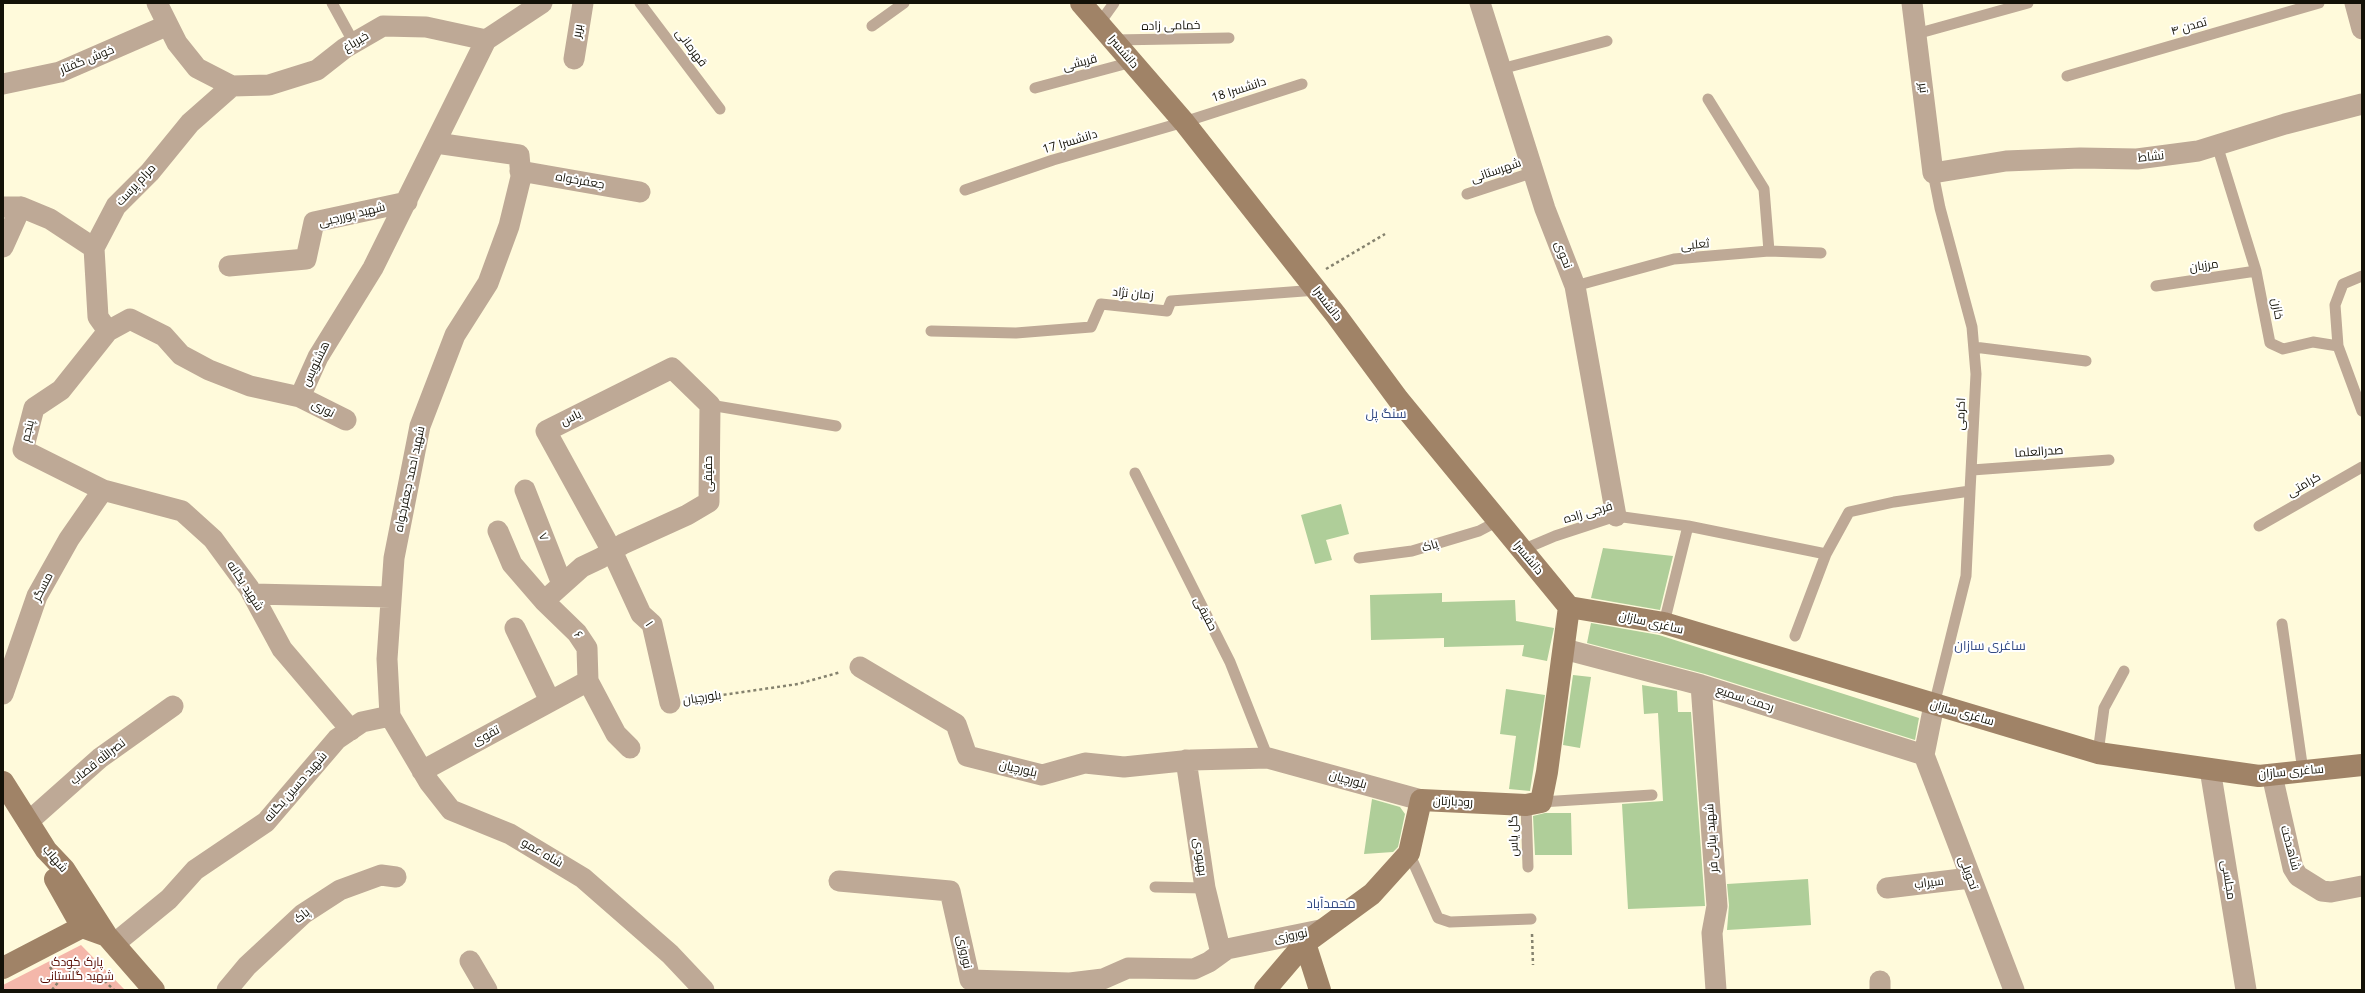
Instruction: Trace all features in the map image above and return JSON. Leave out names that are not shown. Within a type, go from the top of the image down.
[{"type":"street","points":[[157,3],[177,42],[197,68],[232,86]]},
{"type":"street","points":[[486,40],[542,3]]},
{"type":"street","name":"بربر","points":[[574,59],[583,3]]},
{"type":"street","name":"دانشسرا","points":[[1082,3],[1184,122],[1313,285],[1398,400],[1569,607]]},
{"type":"street","name":"نحوی","points":[[1480,3],[1534,172],[1574,286],[1616,516]]},
{"type":"street","name":"تیر","points":[[1912,3],[1934,173]]},
{"type":"street","points":[[2355,3],[2362,29]]},
{"type":"street","name":"خوش گفتار","points":[[3,84],[60,72],[168,26]]},
{"type":"street","name":"خیرباغ","points":[[232,86],[269,84],[317,70],[354,43],[384,26],[426,28],[486,40]]},
{"type":"street","name":"هشتویس","points":[[108,331],[130,318],[164,336],[181,355],[209,370],[250,386],[300,397],[318,357],[373,268],[486,40]]},
{"type":"street","name":"مرام پرست","points":[[94,248],[116,206],[150,172],[190,123],[232,86]]},
{"type":"street","name":"نشاط","points":[[1934,173],[2006,161],[2080,158],[2137,158],[2198,151],[2362,104]]},
{"type":"street","name":"شهید احمد جعفرخواه","points":[[390,716],[387,659],[394,558],[420,426],[455,335],[488,283],[509,226],[521,177],[519,154],[436,143]]},
{"type":"street","name":"جعفرخواه","points":[[520,171],[640,192]]},
{"type":"street","name":"شهید پوررجبی","points":[[229,266],[306,259],[314,222],[407,202]]},
{"type":"street","points":[[3,247],[12,207],[50,219],[94,248],[98,317],[108,331]]},
{"type":"street","name":"پنجم","points":[[103,490],[23,450],[34,408],[61,390],[108,331]]},
{"type":"street","name":"یاس","points":[[612,551],[546,431],[672,368],[710,405]]},
{"type":"street","name":"نوری","points":[[300,397],[346,420]]},
{"type":"street","name":"حقیقی","points":[[544,600],[582,567],[612,551],[687,516],[709,502],[710,405]]},
{"type":"street","name":"شهید یگانه","points":[[103,490],[182,511],[213,539],[252,594],[282,649],[351,730]]},
{"type":"street","name":"مسگر","points":[[3,694],[37,596],[69,539],[103,490]]},
{"type":"street","name":"۷","points":[[525,490],[562,584]]},
{"type":"street","name":"۶","points":[[498,531],[512,564],[544,600],[577,633],[587,648],[588,681]]},
{"type":"street","name":"۱","points":[[612,551],[641,614],[652,624],[670,703]]},
{"type":"street","points":[[252,594],[391,597]]},
{"type":"street","points":[[1534,803],[1564,649],[1569,607]]},
{"type":"street","name":"ساغری سازان","points":[[1569,607],[1664,623],[2098,753],[2259,776],[2362,765]]},
{"type":"street","points":[[515,628],[550,701]]},
{"type":"street","name":"رحمت سمیع","points":[[1564,649],[1701,685],[1924,755]]},
{"type":"street","name":"بلورچیان","points":[[860,667],[956,724],[967,756],[1042,775],[1085,763],[1124,767],[1186,760],[1268,758],[1421,800]]},
{"type":"street","points":[[588,681],[616,734],[630,748]]},
{"type":"street","name":"تقوی","points":[[422,771],[588,681]]},
{"type":"street","name":"شهید بیانی فر","points":[[1701,685],[1717,906],[1712,934],[1716,990]]},
{"type":"street","points":[[1924,755],[1934,705]]},
{"type":"street","name":"نصرالله قصاب","points":[[28,822],[100,758],[173,706]]},
{"type":"street","name":"شهید حسین یگانه","points":[[111,940],[169,899],[195,870],[266,822],[337,739],[362,722],[390,716]]},
{"type":"street","name":"شاه عمو","points":[[390,716],[422,771],[451,810],[510,834],[584,878],[670,954],[704,990]]},
{"type":"street","name":"تحویلی","points":[[1924,755],[2014,990]]},
{"type":"street","name":"بهبودی","points":[[1186,760],[1205,888],[1221,953]]},
{"type":"street","name":"مجلسی","points":[[2210,769],[2246,990]]},
{"type":"street","name":"شاهدخت","points":[[2272,775],[2293,868],[2298,876],[2322,891],[2331,892],[2362,886]]},
{"type":"street","name":"شهاب","points":[[3,782],[46,850],[64,869],[111,940],[154,990]]},
{"type":"street","name":"رودبارتان","points":[[1265,990],[1312,937],[1372,894],[1409,853],[1421,800],[1534,803]]},
{"type":"street","points":[[3,968],[82,927],[54,876],[46,850]]},
{"type":"street","name":"پاک","points":[[228,990],[247,966],[303,914],[340,890],[380,875],[396,877]]},
{"type":"street","name":"سیراب","points":[[1887,888],[1970,878]]},
{"type":"street","name":"نوروزی","points":[[839,881],[950,891],[970,980],[1061,986],[1103,979],[1128,968],[1194,969],[1227,949],[1312,937]]},
{"type":"street","name":"شهاب","points":[[82,927],[111,940]]},
{"type":"street","points":[[1312,937],[1320,990]]},
{"type":"street","points":[[470,961],[487,990]]},
{"type":"lane","points":[[332,3],[354,43]]},
{"type":"lane","name":"قهرمانی","points":[[640,3],[720,109]]},
{"type":"lane","points":[[872,26],[904,3]]},
{"type":"lane","points":[[1106,32],[1114,3]]},
{"type":"lane","points":[[1916,34],[2028,3]]},
{"type":"lane","name":"تمدن ۴","points":[[2067,76],[2319,3]]},
{"type":"lane","name":"خمامی زاده","points":[[1106,32],[1229,38]]},
{"type":"lane","points":[[1501,68],[1607,41]]},
{"type":"lane","name":"قریشی","points":[[1035,88],[1132,62]]},
{"type":"lane","name":"دانشسرا 18","points":[[1184,122],[1302,84]]},
{"type":"lane","points":[[1708,99],[1764,189],[1769,251]]},
{"type":"lane","name":"دانشسرا 17","points":[[965,190],[1053,160],[1184,122]]},
{"type":"lane","name":"خازن","points":[[2217,145],[2256,271],[2270,343],[2283,349],[2313,342],[2338,346]]},
{"type":"lane","name":"شهرستانی","points":[[1467,194],[1534,172]]},
{"type":"lane","name":"اکرمی","points":[[1934,173],[1940,208],[1972,327],[1976,374],[1966,576],[1934,705]]},
{"type":"lane","name":"ثعلبی","points":[[1574,286],[1674,259],[1769,251],[1821,253]]},
{"type":"lane","name":"مرزبان","points":[[2156,286],[2256,271]]},
{"type":"lane","points":[[2362,276],[2343,284],[2335,305],[2338,346],[2362,411]]},
{"type":"lane","name":"زمان نژاد","points":[[932,331],[1016,333],[1091,327],[1101,304],[1167,311],[1171,301],[1313,285]]},
{"type":"lane","points":[[1974,347],[2086,361]]},
{"type":"lane","points":[[710,405],[836,426]]},
{"type":"lane","name":"صدرالعلما","points":[[1972,470],[2109,460]]},
{"type":"lane","name":"کرامتی","points":[[2259,526],[2362,467]]},
{"type":"lane","name":"حقیقی","points":[[1134,473],[1230,662],[1268,758]]},
{"type":"lane","points":[[1795,636],[1826,554],[1849,512],[1894,502],[1970,491]]},
{"type":"lane","name":"فرجی زاده","points":[[1522,550],[1555,536],[1616,516],[1688,526]]},
{"type":"lane","name":"پاک","points":[[1359,558],[1412,551],[1479,531],[1498,520]]},
{"type":"lane","points":[[1664,623],[1688,526],[1826,554]]},
{"type":"lane","points":[[2282,624],[2303,771]]},
{"type":"lane","points":[[2098,753],[2104,708],[2124,670]]},
{"type":"lane","points":[[1534,803],[1652,795]]},
{"type":"lane","name":"گل یاس","points":[[1528,867],[1534,803]]},
{"type":"lane","points":[[1409,853],[1438,918],[1450,922],[1531,919]]},
{"type":"lane","points":[[1155,888],[1205,888]]},
{"type":"path","points":[[1313,285],[1385,234]]},
{"type":"path","name":"بلورچیان","points":[[670,703],[798,684],[860,667]]},
{"type":"path","points":[[1531,919],[1534,965]]},
{"type":"path","points":[[52,990],[59,981],[84,961],[114,990]]},
{"type":"green space","name":"پارک کودک شهید گلستانی","points":[[81,945],[125,990],[3,990],[3,985]]},
{"type":"building","points":[[1341,504],[1349,534],[1326,540],[1332,560],[1315,564],[1301,515]]},
{"type":"building","points":[[1603,548],[1673,556],[1660,610],[1591,598]]},
{"type":"building","points":[[1442,593],[1442,602],[1515,600],[1516,621],[1554,628],[1547,661],[1522,656],[1524,645],[1444,647],[1444,638],[1371,640],[1370,595]]},
{"type":"building","points":[[1591,623],[1659,635],[1919,718],[1915,740],[1705,674],[1587,643]]},
{"type":"building","points":[[1573,675],[1591,677],[1580,748],[1563,745]]},
{"type":"building","points":[[1642,685],[1677,691],[1678,712],[1691,712],[1705,906],[1628,909],[1622,804],[1663,801],[1658,713],[1644,714]]},
{"type":"building","points":[[1506,689],[1545,695],[1530,791],[1509,789],[1516,736],[1500,734]]},
{"type":"building","points":[[1372,799],[1400,807],[1405,814],[1398,847],[1393,852],[1364,854]]},
{"type":"building","points":[[1545,813],[1571,813],[1572,855],[1535,855],[1533,816]]},
{"type":"building","points":[[1808,879],[1811,925],[1727,930],[1729,905],[1727,884]]},
{"type":"district","name":"سنگ پل","points":[[1386,414]]},
{"type":"district","name":"ساغری سازان","points":[[1990,646]]},
{"type":"district","name":"محمدآباد","points":[[1331,904]]}]
